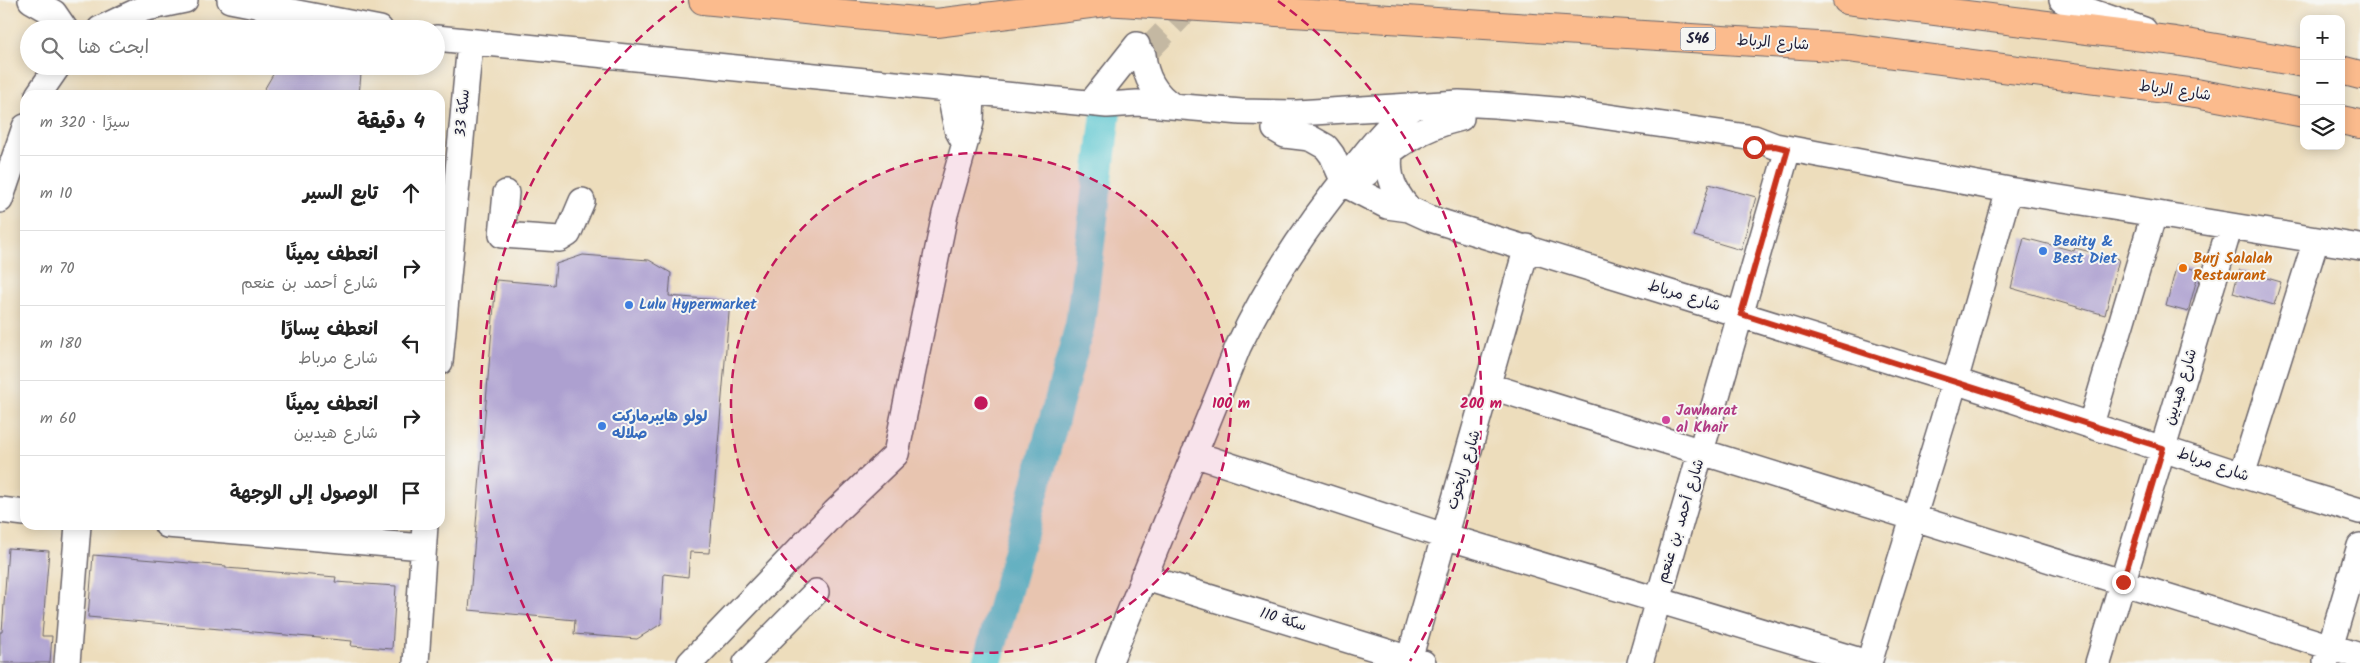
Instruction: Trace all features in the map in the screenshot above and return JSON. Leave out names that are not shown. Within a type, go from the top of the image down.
[{"type":"highway","name":"شارع الرباط","points":[[703,0],[936,23],[1097,1],[1849,48],[2196,93],[2300,112]]},
{"type":"highway","points":[[1847,0],[2175,41],[2300,62]]},
{"type":"highway","points":[[2345,71],[2360,75]]},
{"type":"highway","points":[[2345,121],[2360,124]]},
{"type":"street","points":[[31,0],[54,13],[59,20]]},
{"type":"street","points":[[119,20],[142,9],[185,0]]},
{"type":"street","points":[[230,0],[333,20]]},
{"type":"street","points":[[2062,0],[2068,4],[2175,41]]},
{"type":"street","points":[[445,39],[1099,104],[1124,103],[1271,113],[1542,120],[1761,148],[1782,147]]},
{"type":"street","name":"سكة 33","points":[[445,253],[449,165],[470,43]]},
{"type":"street","points":[[1099,104],[1123,79],[1142,50],[1144,65],[1151,85],[1164,100],[1173,106]]},
{"type":"street","points":[[41,90],[52,75]]},
{"type":"street","points":[[690,663],[835,512],[896,454],[945,214],[971,122],[960,91]]},
{"type":"street","points":[[1099,104],[1140,117],[1276,129],[1323,129],[1383,116],[1416,106],[1459,103],[1567,110],[1754,138],[1782,147],[2009,190],[2360,247]]},
{"type":"street","points":[[1383,116],[1393,138],[1388,164],[1394,188],[1409,209]]},
{"type":"street","points":[[1348,184],[1383,116]]},
{"type":"street","points":[[1109,663],[1238,347],[1257,307],[1279,269],[1309,228],[1317,213],[1348,184],[1389,151],[1423,130],[1461,118]]},
{"type":"street","points":[[1276,129],[1285,135],[1310,138],[1326,147],[1348,184]]},
{"type":"street","points":[[0,200],[20,142]]},
{"type":"street","name":"شارع أحمد بن عنعم","points":[[1640,663],[1741,314],[1782,147]]},
{"type":"street","name":"شارع مرباط","points":[[1348,184],[1386,206],[1409,209],[1431,219],[1955,380],[2242,475],[2360,510]]},
{"type":"street","points":[[1194,454],[1444,536],[1868,663],[1955,380],[2009,190]]},
{"type":"street","points":[[506,194],[502,234],[560,239],[568,234],[582,201]]},
{"type":"street","points":[[2091,424],[2154,214]]},
{"type":"street","name":"شارع هيدبين","points":[[2098,663],[2230,226]]},
{"type":"street","points":[[2242,475],[2316,240]]},
{"type":"street","name":"شارع رايخوت","points":[[1413,662],[1444,536],[1489,386],[1527,247]]},
{"type":"street","points":[[1489,386],[2123,582],[2328,655],[2360,656]]},
{"type":"street","points":[[0,510],[20,512]]},
{"type":"street","points":[[67,663],[78,530]]},
{"type":"street","points":[[284,530],[424,536],[416,663]]},
{"type":"street","points":[[2328,655],[2360,546]]},
{"type":"street","name":"سكة 110","points":[[1143,577],[1413,662]]},
{"type":"street","points":[[746,663],[816,592]]},
{"type":"building","points":[[273,75],[361,75],[359,90],[264,90]]},
{"type":"building","points":[[1709,184],[1756,197],[1741,250],[1694,236]]},
{"type":"building","points":[[2024,238],[2074,251],[2075,248],[2119,259],[2105,315],[2011,288]]},
{"type":"building","name":"لولو هايبرماركت صلاله","points":[[583,255],[649,260],[671,273],[669,296],[730,301],[709,553],[690,552],[688,577],[664,574],[661,624],[637,639],[574,634],[575,620],[469,610],[496,280],[554,285],[556,264]]},
{"type":"building","points":[[2177,264],[2199,271],[2188,312],[2166,306]]},
{"type":"building","points":[[2239,270],[2281,282],[2274,305],[2233,293]]},
{"type":"building","points":[[8,548],[49,551],[42,636],[52,636],[50,663],[0,663],[0,632],[2,632]]},
{"type":"building","points":[[93,555],[336,577],[335,582],[396,586],[392,649],[351,646],[352,641],[88,617]]},
{"type":"waterway","points":[[987,663],[1080,325],[1107,105]]},
{"type":"tunnel","points":[[1147,51],[1196,0]]},
{"type":"place","name":"Beaity & Best Diet","points":[[2043,251]]},
{"type":"place","name":"Burj Salalah Restaurant","points":[[2183,268]]},
{"type":"place","name":"Lulu Hypermarket","points":[[629,305]]},
{"type":"place","name":"Jawharat al Khair","points":[[1666,420]]},
{"type":"place","name":"لولو هايبرماركت صلاله","points":[[602,426]]},
{"type":"route","points":[[1754,147],[1768,148],[1775,146],[1788,149],[1741,314],[1955,380],[2163,448],[2123,582]]}]
